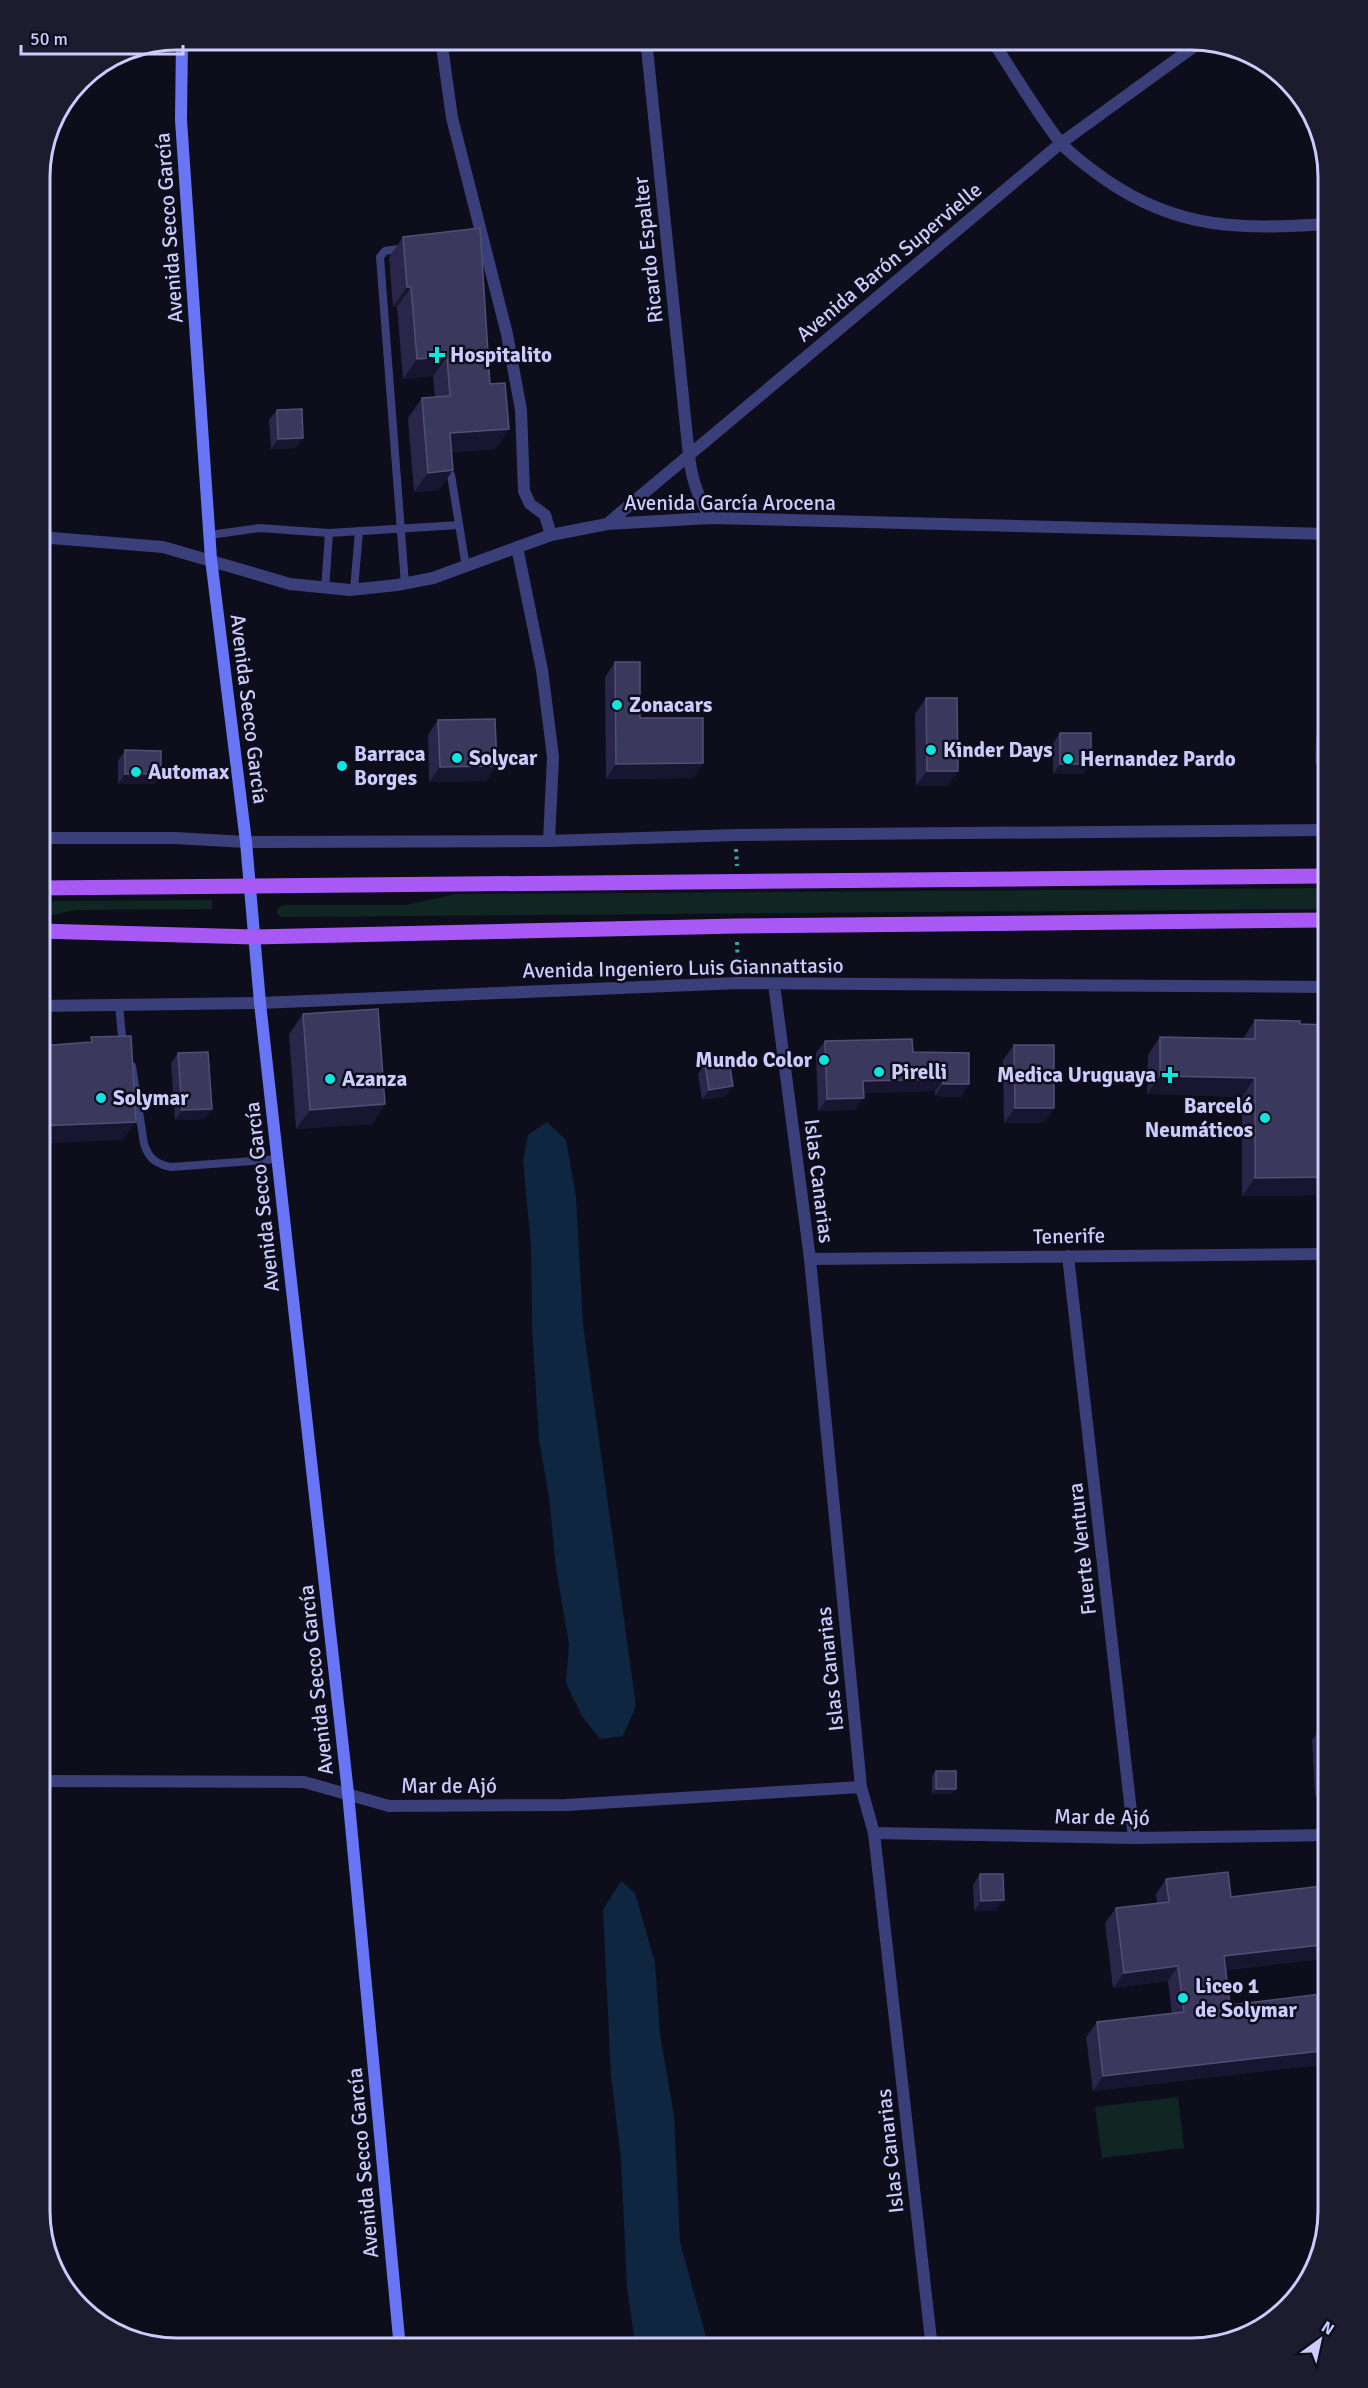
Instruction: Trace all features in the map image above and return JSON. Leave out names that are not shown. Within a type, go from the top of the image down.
[{"type":"main road","points":[[50,888],[250,887],[451,882],[1318,876]]},
{"type":"main road","name":"Avenida Ingeniero Luis Giannattasio","points":[[50,931],[254,937],[737,926],[1318,920]]},
{"type":"street","name":"Avenida Secco García","points":[[182,50],[182,120],[211,559],[246,842],[260,1003],[348,1793],[399,2338]]},
{"type":"street","points":[[443,50],[452,118],[475,235],[507,334],[521,410],[524,491],[530,504],[545,515],[551,535]]},
{"type":"street","name":"Ricardo Espalter","points":[[647,50],[688,456],[698,494],[711,518]]},
{"type":"street","points":[[998,50],[1061,143],[1119,189],[1151,207],[1212,225],[1282,227],[1318,225]]},
{"type":"street","name":"Avenida Barón Supervielle","points":[[607,524],[1061,143],[1189,50]]},
{"type":"street","name":"Avenida García Arocena","points":[[50,538],[163,547],[211,559],[290,584],[325,589],[354,589],[405,584],[466,567],[551,535],[607,524],[711,518],[1318,534]]},
{"type":"street","points":[[517,547],[542,670],[553,758],[549,841]]},
{"type":"street","points":[[50,838],[175,838],[246,842],[549,841],[736,835],[1318,830]]},
{"type":"street","name":"Avenida Ingeniero Luis Giannattasio","points":[[50,1006],[260,1003],[774,984],[1318,987]]},
{"type":"street","name":"Islas Canarias","points":[[774,984],[810,1259],[861,1787],[874,1833],[931,2338]]},
{"type":"street","name":"Tenerife","points":[[810,1259],[1318,1254]]},
{"type":"street","name":"Fuerte Ventura","points":[[1068,1256],[1134,1838]]},
{"type":"street","name":"Mar de Ajó","points":[[50,1781],[304,1782],[389,1806],[566,1805],[861,1787]]},
{"type":"street","name":"Mar de Ajó","points":[[874,1833],[1134,1838],[1318,1835]]},
{"type":"lane","points":[[405,584],[380,257],[385,251],[412,246]]},
{"type":"lane","points":[[451,475],[466,567]]},
{"type":"lane","points":[[210,535],[259,528],[329,533],[401,531],[459,525]]},
{"type":"lane","points":[[354,589],[359,531]]},
{"type":"lane","points":[[325,589],[329,533]]},
{"type":"lane","points":[[119,1005],[120,1048],[129,1051],[144,1144],[148,1154],[157,1164],[171,1167],[278,1159]]},
{"type":"green space","points":[[1318,888],[1318,909],[281,917],[277,913],[277,909],[283,905],[406,905],[455,894]]},
{"type":"green space","points":[[212,900],[212,909],[76,910],[50,916],[50,901]]},
{"type":"green space","points":[[1178,2097],[1184,2148],[1102,2158],[1095,2107]]},
{"type":"water","points":[[547,1122],[566,1140],[576,1197],[583,1324],[636,1706],[623,1736],[600,1739],[582,1716],[566,1683],[569,1644],[556,1568],[549,1497],[539,1440],[532,1327],[531,1245],[523,1161],[528,1135]]},
{"type":"water","points":[[621,1881],[635,1893],[655,1963],[660,2034],[674,2116],[680,2242],[706,2338],[634,2338],[627,2288],[621,2159],[611,2076],[603,1910]]},
{"type":"building","points":[[480,228],[490,384],[505,383],[509,429],[450,433],[453,470],[428,473],[422,398],[450,396],[447,357],[417,359],[411,287],[407,287],[403,237]]},
{"type":"building","points":[[302,409],[303,438],[278,439],[277,410]]},
{"type":"building","points":[[615,662],[640,662],[640,718],[703,718],[703,763],[616,764]]},
{"type":"building","points":[[926,698],[957,698],[958,771],[927,771]]},
{"type":"building","points":[[495,719],[497,766],[440,767],[438,720]]},
{"type":"building","points":[[1060,733],[1091,733],[1091,764],[1060,764]]},
{"type":"building","points":[[125,750],[161,751],[161,774],[125,774]]},
{"type":"building","name":"Azanza","points":[[378,1009],[385,1104],[310,1110],[303,1014]]},
{"type":"building","points":[[1255,1020],[1300,1021],[1300,1024],[1318,1025],[1318,1177],[1255,1178],[1255,1078],[1160,1076],[1160,1037],[1255,1039]]},
{"type":"building","points":[[131,1036],[136,1122],[50,1126],[50,1045],[92,1042],[91,1037]]},
{"type":"building","points":[[912,1039],[913,1052],[969,1053],[969,1084],[943,1084],[944,1079],[863,1081],[864,1098],[827,1099],[825,1041]]},
{"type":"building","points":[[1014,1045],[1054,1045],[1054,1108],[1015,1108]]},
{"type":"building","name":"Solymar","points":[[208,1052],[212,1109],[182,1110],[178,1053]]},
{"type":"building","points":[[729,1061],[733,1086],[709,1090],[705,1064]]},
{"type":"building","points":[[936,1771],[956,1771],[956,1789],[936,1789]]},
{"type":"building","points":[[1228,1872],[1231,1897],[1318,1886],[1318,1945],[1224,1956],[1230,2005],[1318,1994],[1318,2051],[1103,2076],[1097,2022],[1184,2012],[1178,1966],[1124,1973],[1116,1908],[1169,1902],[1166,1879]]},
{"type":"building","points":[[980,1874],[1003,1874],[1004,1900],[981,1901]]},
{"type":"place","name":"Hospitalito","points":[[437,355]]},
{"type":"place","name":"Zonacars","points":[[617,705]]},
{"type":"place","name":"Kinder Days","points":[[931,750]]},
{"type":"place","name":"Solycar","points":[[457,758]]},
{"type":"place","name":"Hernandez Pardo","points":[[1068,759]]},
{"type":"place","name":"Barraca Borges","points":[[342,766]]},
{"type":"place","name":"Automax","points":[[136,772]]},
{"type":"place","name":"Mundo Color","points":[[824,1060]]},
{"type":"place","name":"Pirelli","points":[[879,1072]]},
{"type":"place","name":"Medica Uruguaya","points":[[1170,1075]]},
{"type":"place","name":"Azanza","points":[[330,1079]]},
{"type":"place","name":"Solymar","points":[[101,1098]]},
{"type":"place","name":"Barceló Neumáticos","points":[[1265,1118]]},
{"type":"place","name":"Liceo 1 de Solymar","points":[[1183,1998]]}]
